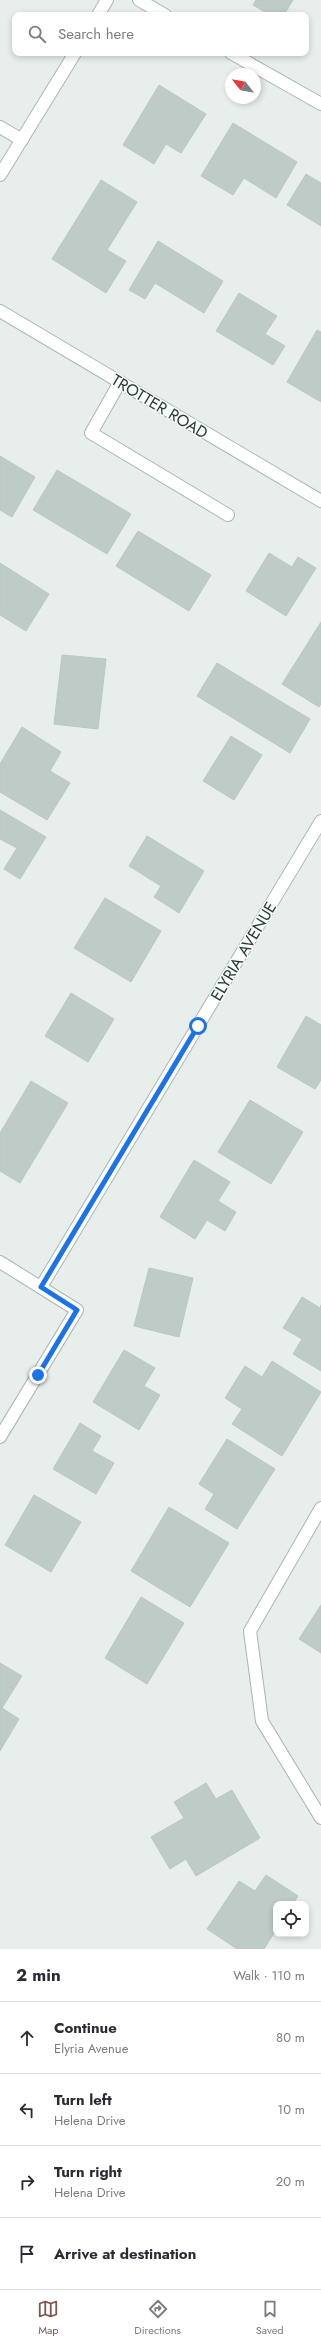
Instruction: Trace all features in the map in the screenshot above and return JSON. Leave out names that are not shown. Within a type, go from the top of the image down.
[{"type":"street","points":[[100,12],[107,0]]},
{"type":"street","points":[[139,0],[160,12]]},
{"type":"street","points":[[0,175],[73,56]]},
{"type":"street","points":[[237,56],[321,104]]},
{"type":"street","points":[[0,127],[22,140]]},
{"type":"street","name":"TROTTER ROAD","points":[[0,311],[321,501]]},
{"type":"street","points":[[120,382],[91,433],[228,515]]},
{"type":"street","name":"ELYRIA AVENUE","points":[[41,1287],[321,821]]},
{"type":"street","points":[[0,1262],[77,1310],[0,1437]]},
{"type":"street","points":[[321,1508],[250,1631],[262,1721],[321,1818]]},
{"type":"building","points":[[256,0],[293,0],[286,12],[265,12],[253,5]]},
{"type":"building","points":[[159,85],[206,114],[181,153],[166,144],[154,164],[123,145]]},
{"type":"building","points":[[233,123],[297,162],[276,198],[244,178],[233,195],[201,176]]},
{"type":"building","points":[[306,174],[321,183],[321,226],[287,205]]},
{"type":"building","points":[[101,180],[137,202],[107,250],[126,261],[106,293],[52,259]]},
{"type":"building","points":[[158,241],[223,281],[204,313],[155,283],[145,299],[129,290]]},
{"type":"building","points":[[239,293],[277,316],[265,334],[285,346],[273,365],[216,331]]},
{"type":"building","points":[[317,330],[321,332],[321,402],[287,382]]},
{"type":"building","points":[[0,456],[35,477],[12,517],[0,510]]},
{"type":"building","points":[[57,470],[131,514],[107,554],[33,510]]},
{"type":"building","points":[[138,531],[211,575],[189,611],[116,566]]},
{"type":"building","points":[[269,553],[292,567],[298,557],[316,568],[286,616],[246,591]]},
{"type":"building","points":[[0,563],[49,594],[26,631],[0,615]]},
{"type":"building","points":[[321,622],[321,704],[319,707],[282,684]]},
{"type":"building","points":[[62,655],[106,659],[98,729],[54,724]]},
{"type":"building","points":[[217,663],[310,719],[290,753],[197,696]]},
{"type":"building","points":[[22,727],[61,752],[50,771],[70,783],[47,820],[0,792],[0,764]]},
{"type":"building","points":[[231,736],[262,755],[234,800],[203,781]]},
{"type":"building","points":[[0,810],[46,837],[20,879],[4,869],[17,848],[0,839]]},
{"type":"building","points":[[147,836],[204,871],[179,913],[154,897],[161,886],[129,866]]},
{"type":"building","points":[[105,898],[161,931],[131,982],[74,948]]},
{"type":"building","points":[[71,993],[114,1019],[88,1062],[45,1036]]},
{"type":"building","points":[[306,1016],[321,1025],[321,1080],[315,1089],[277,1067]]},
{"type":"building","points":[[31,1081],[68,1103],[20,1183],[0,1171],[0,1133]]},
{"type":"building","points":[[250,1100],[303,1132],[271,1184],[218,1152]]},
{"type":"building","points":[[194,1160],[230,1182],[218,1201],[236,1212],[225,1231],[207,1220],[195,1239],[160,1217]]},
{"type":"building","points":[[149,1268],[193,1278],[179,1337],[134,1326]]},
{"type":"building","points":[[302,1297],[320,1308],[321,1305],[321,1371],[293,1354],[302,1339],[283,1328]]},
{"type":"building","points":[[124,1350],[155,1368],[144,1386],[160,1395],[139,1430],[93,1402]]},
{"type":"building","points":[[272,1361],[321,1392],[282,1456],[232,1424],[242,1409],[225,1398],[245,1366],[262,1377]]},
{"type":"building","points":[[80,1423],[101,1436],[92,1451],[114,1463],[96,1494],[53,1469]]},
{"type":"building","points":[[227,1439],[275,1469],[237,1529],[205,1509],[214,1494],[199,1484]]},
{"type":"building","points":[[34,1495],[81,1522],[51,1572],[5,1545]]},
{"type":"building","points":[[169,1507],[229,1543],[190,1607],[131,1571]]},
{"type":"building","points":[[141,1597],[184,1623],[147,1684],[105,1658]]},
{"type":"building","points":[[321,1605],[321,1653],[299,1639]]},
{"type":"building","points":[[0,1663],[22,1676],[2,1708],[19,1719],[0,1751]]},
{"type":"building","points":[[206,1783],[216,1799],[232,1790],[260,1838],[196,1876],[186,1859],[170,1869],[151,1837],[184,1818],[174,1802]]},
{"type":"building","points":[[266,1875],[298,1896],[295,1901],[273,1901],[273,1935],[264,1949],[237,1949],[207,1929],[239,1881],[255,1891]]},
{"type":"route","points":[[38,1375],[77,1310],[41,1287],[198,1026]]}]
